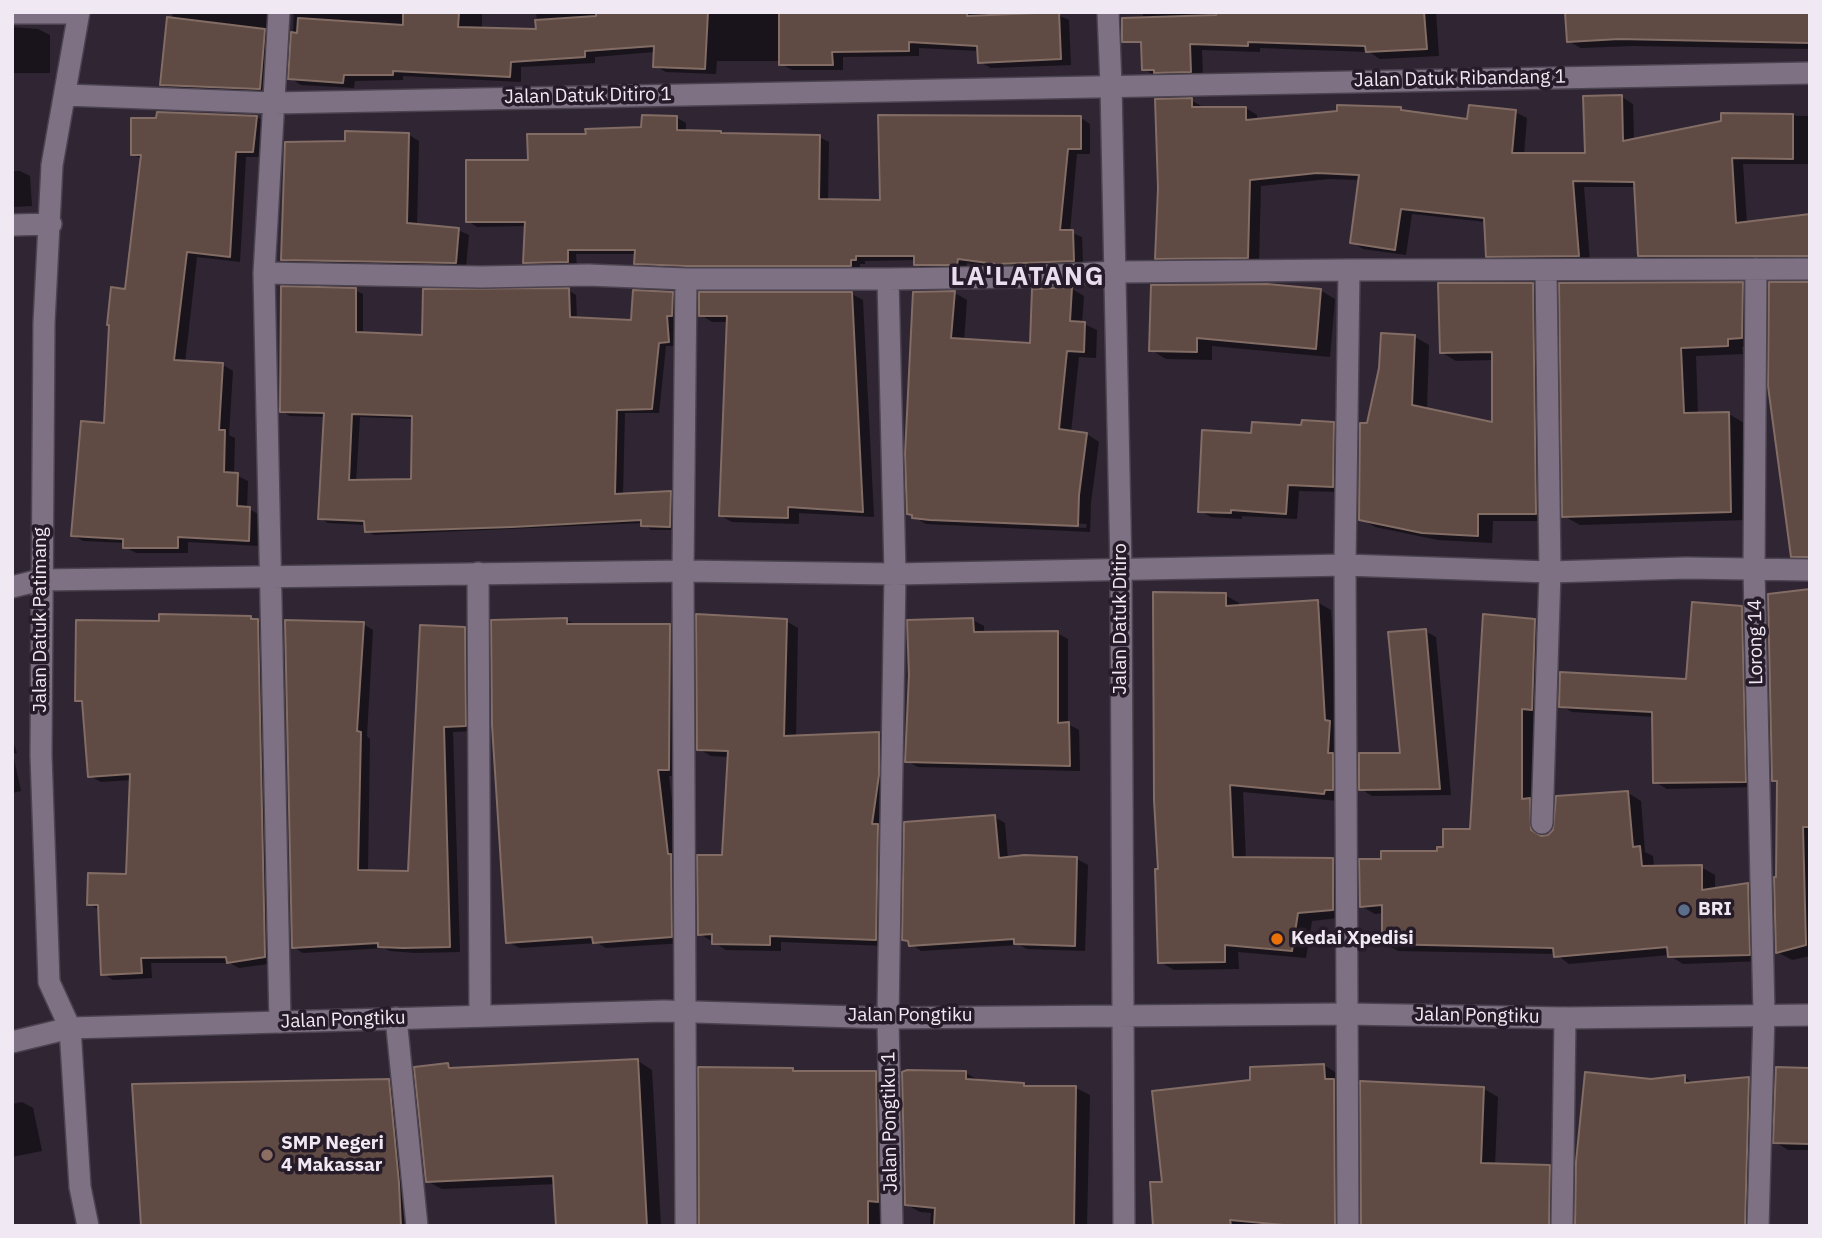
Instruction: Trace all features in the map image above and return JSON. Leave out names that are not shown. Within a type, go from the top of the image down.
[{"type":"street","points":[[12,13],[79,12]]},
{"type":"street","name":"Jalan Datuk Patimang","points":[[79,12],[52,165],[44,323],[40,580],[41,755],[49,982],[70,1028],[80,1187],[88,1226]]},
{"type":"street","points":[[279,12],[264,273],[280,1022]]},
{"type":"street","name":"Jalan Datuk Ditiro","points":[[1108,12],[1121,570],[1124,1226]]},
{"type":"street","name":"Jalan Datuk Ribandang 1","points":[[1111,85],[1810,73]]},
{"type":"street","name":"Jalan Datuk Ditiro 1","points":[[66,95],[274,103],[1111,85]]},
{"type":"street","points":[[12,225],[51,224]]},
{"type":"street","name":"Lorong 14","points":[[1756,269],[1755,569],[1764,1014],[1758,1226]]},
{"type":"street","points":[[264,273],[888,279],[1115,272],[1810,269]]},
{"type":"street","points":[[1348,1226],[1345,565],[1349,270]]},
{"type":"street","points":[[1542,822],[1550,572],[1546,270]]},
{"type":"street","points":[[686,279],[683,571],[686,1226]]},
{"type":"street","name":"Jalan Pongtiku 1","points":[[888,279],[895,575],[888,1018],[892,1226]]},
{"type":"street","points":[[12,587],[40,580],[478,573],[683,571],[895,575],[1345,565],[1550,572],[1810,569]]},
{"type":"street","points":[[478,573],[480,1016]]},
{"type":"street","name":"Jalan Pongtiku","points":[[12,1042],[70,1028],[686,1011],[888,1018],[1346,1014],[1565,1018],[1810,1015]]},
{"type":"street","points":[[396,1018],[417,1226]]},
{"type":"street","points":[[1562,1226],[1565,1018]]},
{"type":"building","points":[[403,12],[459,13],[458,27],[536,29],[535,20],[596,16],[596,12],[708,12],[705,69],[653,67],[654,46],[585,51],[585,57],[511,62],[510,77],[393,71],[393,75],[344,75],[343,83],[288,79],[291,32],[297,33],[298,18],[403,25]]},
{"type":"building","points":[[779,12],[967,12],[967,16],[1059,12],[1061,59],[978,63],[977,46],[909,42],[909,51],[832,52],[833,65],[779,65]]},
{"type":"building","points":[[1217,12],[1424,12],[1427,49],[1366,52],[1365,46],[1248,42],[1248,46],[1190,44],[1191,72],[1154,73],[1154,70],[1142,70],[1141,42],[1122,42],[1122,18],[1216,15]]},
{"type":"building","points":[[1565,12],[1810,12],[1810,43],[1619,39],[1567,42]]},
{"type":"building","points":[[167,17],[265,29],[260,89],[160,85]]},
{"type":"building","points":[[1622,95],[1623,141],[1721,121],[1721,113],[1793,114],[1793,159],[1732,158],[1736,223],[1810,214],[1810,256],[1638,256],[1634,182],[1573,181],[1579,256],[1486,257],[1484,218],[1401,209],[1395,250],[1350,243],[1359,175],[1317,173],[1250,180],[1248,258],[1155,259],[1158,188],[1155,99],[1192,98],[1192,107],[1246,107],[1246,120],[1337,111],[1337,105],[1401,107],[1401,110],[1467,119],[1469,105],[1516,110],[1512,153],[1585,153],[1583,96]]},
{"type":"building","points":[[157,112],[257,116],[253,152],[236,152],[230,257],[187,252],[174,360],[223,363],[219,430],[225,430],[224,472],[238,473],[237,506],[250,507],[249,541],[178,537],[178,548],[123,548],[123,539],[71,536],[81,421],[104,423],[111,287],[125,289],[141,155],[131,155],[131,118],[156,118]]},
{"type":"building","points":[[642,115],[677,116],[677,130],[820,135],[819,199],[880,200],[878,115],[1081,116],[1081,149],[1068,149],[1060,230],[1073,230],[1074,261],[996,264],[958,259],[957,265],[914,265],[914,256],[856,256],[856,260],[851,260],[851,266],[686,266],[634,264],[635,250],[568,250],[568,262],[523,263],[525,222],[466,222],[466,160],[528,160],[527,134],[586,134],[585,129],[641,127]]},
{"type":"building","points":[[345,131],[409,133],[407,223],[459,228],[456,263],[281,260],[285,142],[345,141]]},
{"type":"building","points":[[1743,282],[1742,338],[1728,339],[1728,346],[1681,348],[1684,413],[1729,412],[1731,512],[1562,517],[1559,283]]},
{"type":"building","points":[[1769,282],[1810,282],[1810,557],[1791,557],[1768,386]]},
{"type":"building","points":[[1438,283],[1533,283],[1536,514],[1478,514],[1478,536],[1422,533],[1359,520],[1360,423],[1367,423],[1379,368],[1381,333],[1415,335],[1412,405],[1492,422],[1492,352],[1440,353]]},
{"type":"building","points":[[1267,284],[1321,289],[1316,349],[1197,338],[1197,352],[1149,351],[1151,285]]},
{"type":"building","points":[[281,286],[356,288],[356,332],[422,335],[423,289],[569,288],[570,317],[631,320],[633,290],[673,292],[672,316],[667,316],[669,342],[659,343],[652,409],[617,410],[615,494],[671,491],[670,527],[641,526],[641,520],[365,532],[364,521],[318,519],[324,413],[280,412]],"holes":[[[352,414],[412,416],[411,479],[349,480]]]},
{"type":"building","points":[[1072,287],[1070,321],[1085,322],[1084,352],[1067,351],[1059,429],[1087,433],[1078,526],[912,518],[912,515],[907,514],[905,454],[913,292],[955,291],[951,338],[1030,343],[1032,289]]},
{"type":"building","points":[[699,292],[852,292],[863,512],[788,507],[788,518],[719,516],[727,316],[699,316]]},
{"type":"building","points":[[1302,420],[1334,422],[1333,487],[1288,485],[1286,514],[1231,510],[1231,513],[1198,512],[1202,430],[1251,433],[1252,422],[1301,425]]},
{"type":"building","points":[[1810,589],[1810,827],[1803,827],[1806,945],[1776,953],[1774,877],[1777,781],[1772,781],[1768,594]]},
{"type":"building","points":[[1153,592],[1226,593],[1226,606],[1318,600],[1325,720],[1330,721],[1328,753],[1333,753],[1333,790],[1325,790],[1324,794],[1230,785],[1233,857],[1333,858],[1333,910],[1298,913],[1292,951],[1225,945],[1225,962],[1158,963]]},
{"type":"building","points":[[1692,602],[1742,606],[1746,782],[1653,783],[1652,712],[1559,707],[1560,672],[1686,679]]},
{"type":"building","points":[[159,614],[251,616],[251,619],[258,619],[265,957],[227,963],[226,957],[141,958],[142,973],[101,975],[98,905],[87,905],[88,873],[126,874],[130,774],[88,777],[82,701],[75,701],[76,620],[159,621]]},
{"type":"building","points":[[696,614],[787,619],[784,736],[879,732],[879,775],[872,824],[878,824],[876,940],[770,936],[770,945],[712,944],[712,934],[698,935],[697,855],[722,855],[728,751],[697,750]]},
{"type":"building","points":[[1483,614],[1535,619],[1532,710],[1522,709],[1522,799],[1530,798],[1531,830],[1541,836],[1548,835],[1553,830],[1556,796],[1628,791],[1633,847],[1640,846],[1642,866],[1702,865],[1702,890],[1748,883],[1750,955],[1668,957],[1667,947],[1554,957],[1553,948],[1382,944],[1382,905],[1360,907],[1359,859],[1381,859],[1381,851],[1437,851],[1437,847],[1443,847],[1443,829],[1470,829]]},
{"type":"building","points":[[567,618],[567,624],[670,624],[669,770],[658,770],[668,854],[671,854],[672,937],[593,943],[592,937],[506,943],[492,725],[491,620]]},
{"type":"building","points":[[973,618],[974,632],[1058,631],[1058,723],[1069,722],[1070,766],[905,762],[909,675],[907,620]]},
{"type":"building","points":[[285,620],[364,622],[357,731],[361,732],[358,870],[408,871],[420,625],[465,627],[466,726],[444,727],[450,947],[378,947],[378,943],[292,948]]},
{"type":"building","points":[[1426,629],[1440,789],[1359,790],[1359,753],[1400,753],[1388,632]]},
{"type":"building","points":[[995,815],[999,858],[1024,855],[1077,857],[1075,946],[1014,944],[1014,939],[909,946],[908,941],[902,940],[904,822]]},
{"type":"building","points":[[638,1059],[647,1226],[556,1226],[553,1176],[426,1182],[414,1067],[448,1063],[449,1068]]},
{"type":"building","points":[[1324,1064],[1325,1079],[1334,1079],[1335,1226],[1295,1226],[1230,1220],[1231,1226],[1153,1226],[1150,1182],[1162,1182],[1152,1091],[1250,1080],[1250,1067]]},
{"type":"building","points":[[698,1067],[876,1071],[878,1202],[868,1201],[868,1226],[699,1226]]},
{"type":"building","points":[[1776,1067],[1810,1068],[1810,1144],[1773,1143]]},
{"type":"building","points":[[966,1071],[966,1079],[1024,1083],[1024,1086],[1076,1086],[1074,1226],[934,1226],[935,1208],[905,1205],[902,1072]]},
{"type":"building","points":[[1585,1072],[1651,1079],[1685,1075],[1685,1083],[1749,1077],[1745,1226],[1575,1226],[1576,1162]]},
{"type":"building","name":"SMP Negeri 4 Makassar","points":[[389,1079],[401,1226],[141,1226],[132,1084]]},
{"type":"building","points":[[1360,1081],[1484,1087],[1481,1163],[1550,1165],[1549,1226],[1361,1226]]},
{"type":"place","name":"BRI","points":[[1684,910]]},
{"type":"place","name":"Kedai Xpedisi","points":[[1277,939]]},
{"type":"place","name":"SMP Negeri 4 Makassar","points":[[267,1155]]},
{"type":"district","name":"LA'LATANG","points":[[1028,277]]}]
